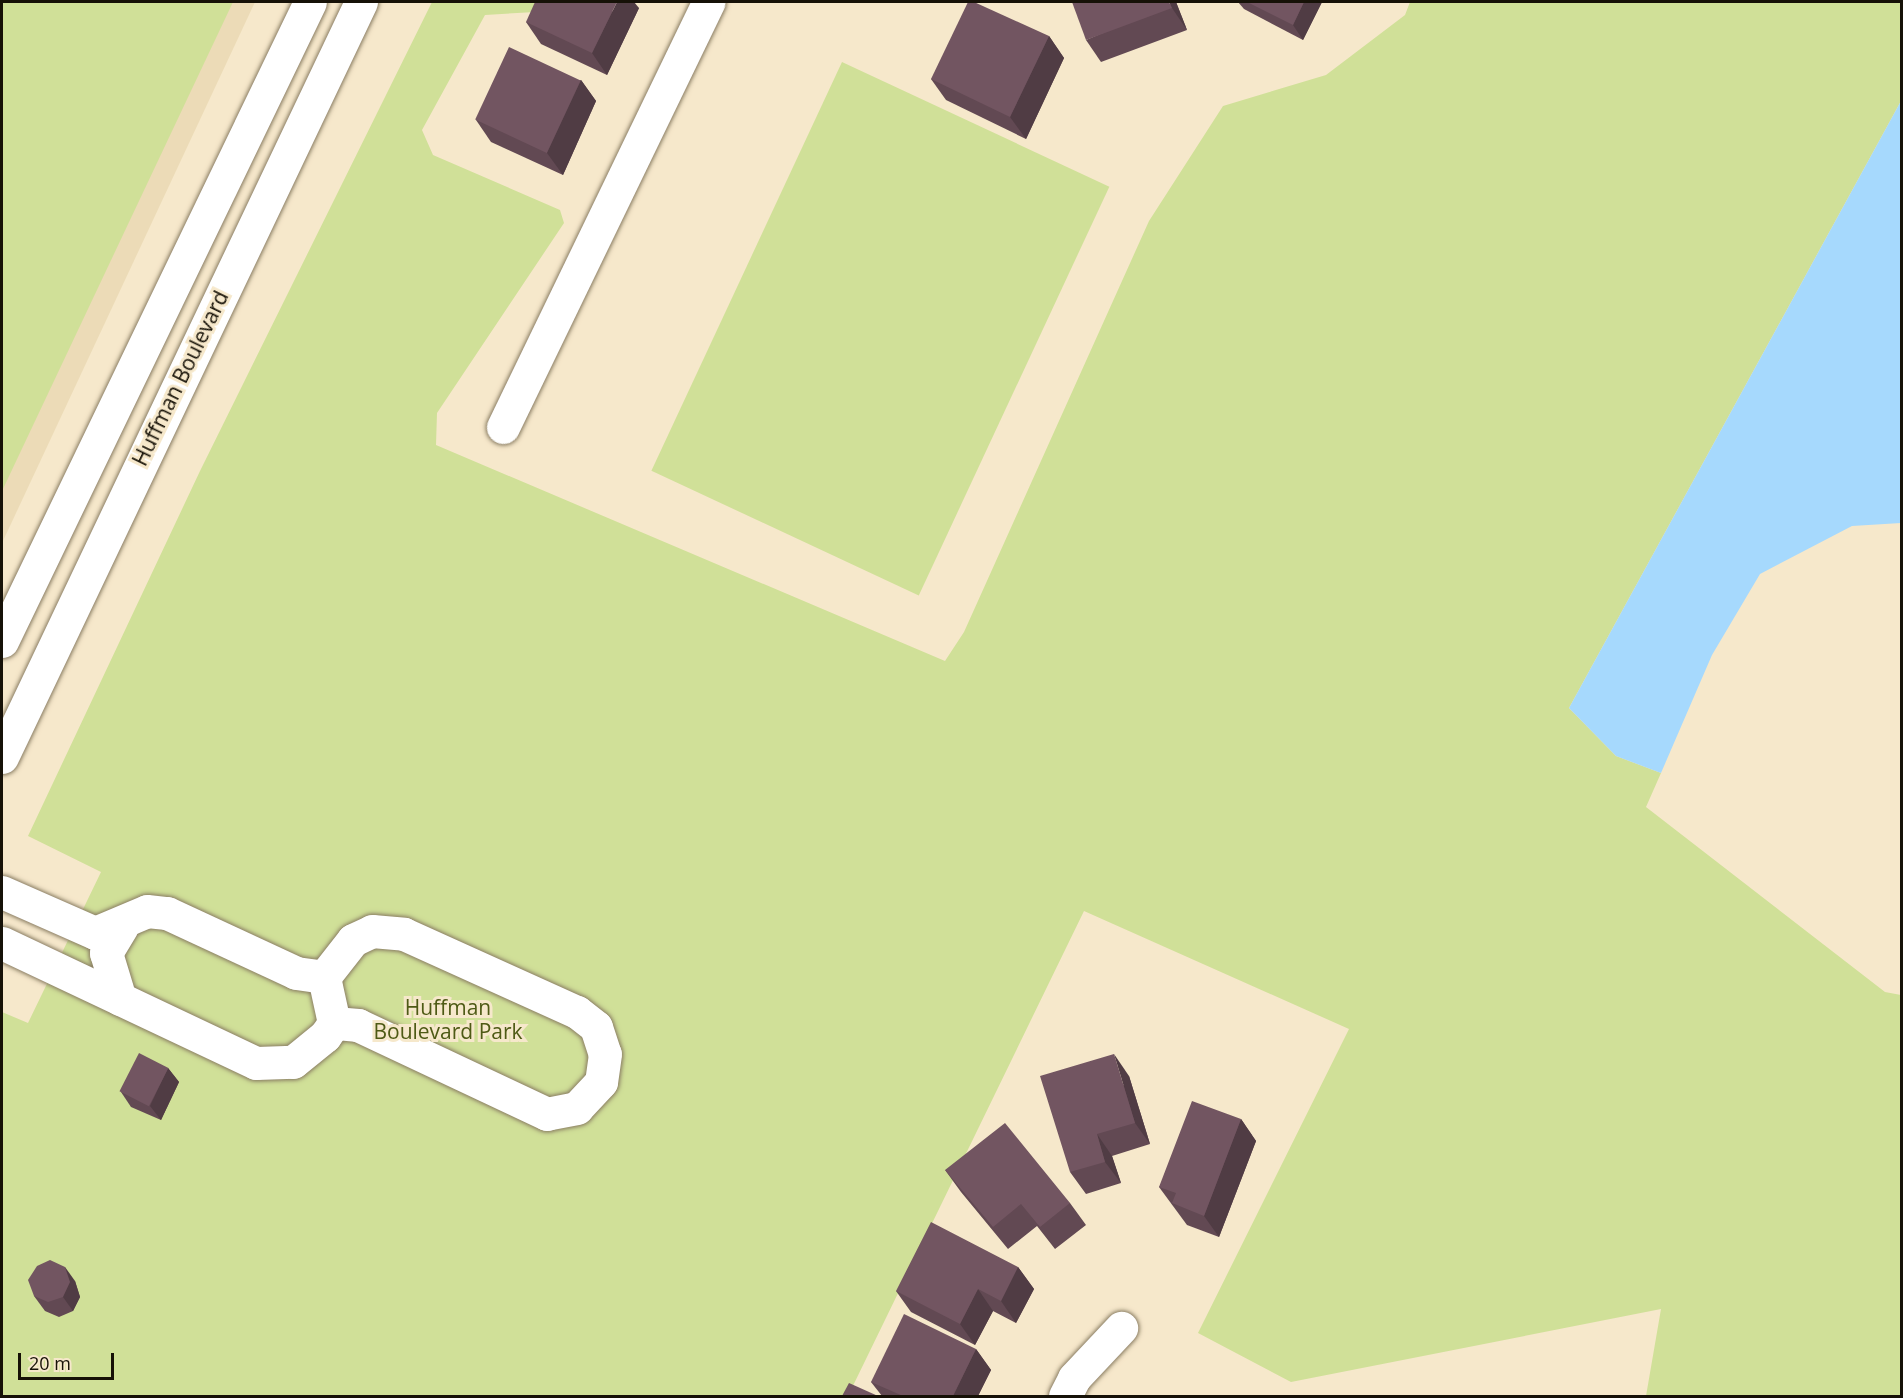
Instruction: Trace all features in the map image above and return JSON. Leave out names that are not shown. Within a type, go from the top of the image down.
[{"type":"street","name":"Huffman Boulevard","points":[[2,641],[309,2]]},
{"type":"street","name":"Huffman Boulevard","points":[[2,757],[361,2]]},
{"type":"street","points":[[503,427],[708,2]]},
{"type":"street","points":[[2,892],[95,933],[122,926],[147,910],[167,913],[296,973],[324,977]]},
{"type":"street","points":[[120,999],[106,953],[122,926]]},
{"type":"street","points":[[2,943],[256,1063],[293,1062],[334,1023],[358,1025],[547,1114],[577,1108],[601,1082],[605,1054],[596,1027],[577,1012],[404,934],[372,931],[353,940],[324,977]]},
{"type":"street","points":[[324,977],[334,1023]]},
{"type":"street","points":[[1065,1396],[1074,1378],[1121,1328]]},
{"type":"shaded area","points":[[2,2],[255,2],[2,543]]},
{"type":"green space","points":[[2,2],[233,2],[2,491]]},
{"type":"green space","name":"Huffman Boulevard Park","points":[[432,2],[541,2],[535,12],[485,15],[422,130],[433,155],[560,210],[564,223],[437,413],[436,445],[945,661],[964,632],[1149,221],[1223,106],[1326,75],[1405,15],[1410,2],[1901,2],[1901,101],[1569,708],[1616,756],[1661,773],[1646,807],[1885,992],[1901,995],[1901,1396],[1646,1396],[1661,1309],[1291,1382],[1198,1333],[1349,1029],[1084,911],[848,1396],[2,1396],[2,1012],[28,1023],[101,872],[28,836],[200,471]]},
{"type":"green space","points":[[842,62],[1109,187],[919,595],[651,471]]},
{"type":"water","points":[[1901,101],[1901,523],[1852,526],[1760,574],[1712,655],[1661,773],[1616,756],[1569,708]]},
{"type":"building","points":[[535,2],[617,2],[592,53],[526,22]]},
{"type":"building","points":[[968,2],[974,2],[1049,36],[1010,117],[931,79]]},
{"type":"building","points":[[1072,2],[1169,2],[1172,8],[1086,40]]},
{"type":"building","points":[[1247,2],[1304,2],[1293,25]]},
{"type":"building","points":[[509,47],[581,80],[547,153],[475,120]]},
{"type":"building","points":[[139,1053],[168,1068],[149,1106],[119,1091]]},
{"type":"building","points":[[1114,1054],[1135,1123],[1097,1134],[1105,1162],[1070,1172],[1040,1076]]},
{"type":"building","points":[[1192,1101],[1241,1119],[1204,1216],[1172,1203],[1176,1193],[1159,1187]]},
{"type":"building","points":[[1005,1123],[1070,1203],[1040,1227],[1021,1204],[993,1227],[945,1170]]},
{"type":"building","points":[[931,1222],[1018,1267],[1001,1301],[978,1289],[960,1324],[896,1291]]},
{"type":"building","points":[[50,1260],[65,1267],[70,1282],[63,1297],[48,1302],[34,1296],[28,1280],[37,1266]]},
{"type":"building","points":[[904,1314],[976,1349],[953,1396],[903,1396],[871,1382]]},
{"type":"building","points":[[849,1383],[878,1396],[842,1396]]}]
